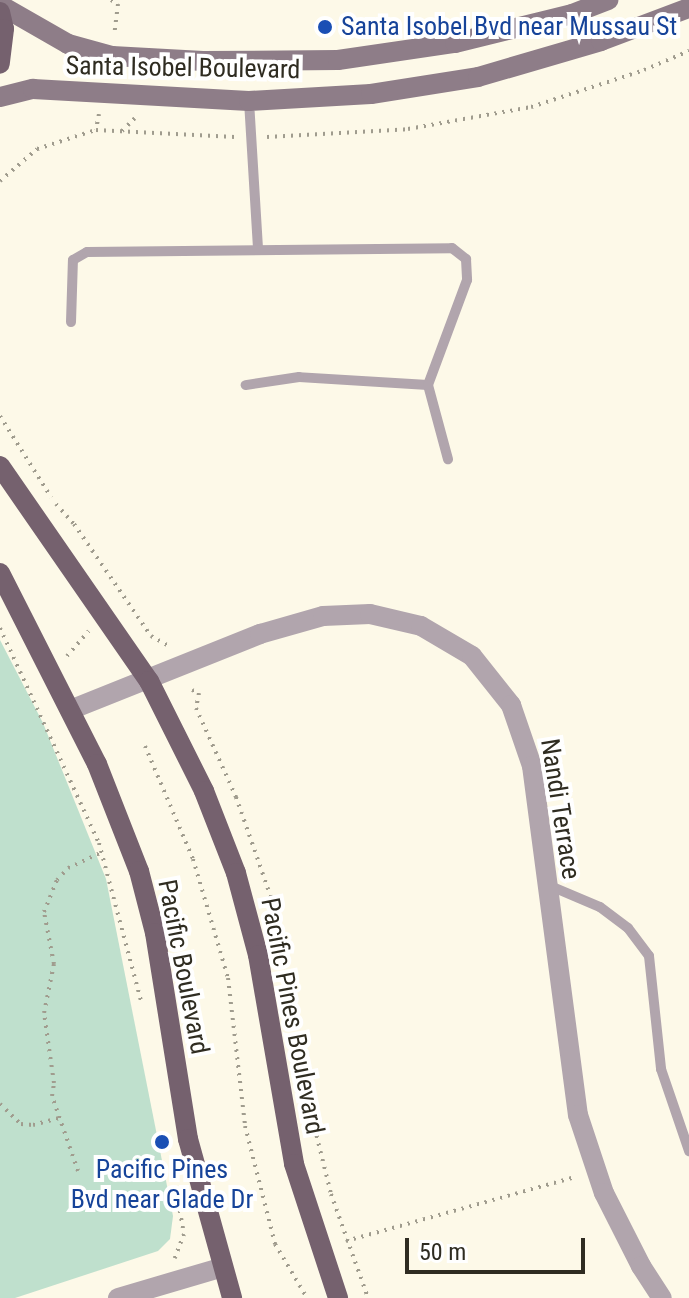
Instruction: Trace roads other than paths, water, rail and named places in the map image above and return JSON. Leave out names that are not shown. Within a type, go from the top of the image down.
[{"type":"main road","points":[[0,12],[4,29],[0,64]]},
{"type":"main road","name":"Pacific Pines Boulevard","points":[[0,466],[149,681],[204,791],[236,873],[258,955],[294,1164],[338,1298]]},
{"type":"main road","name":"Pacific Boulevard","points":[[0,573],[97,764],[139,871],[155,933],[188,1139],[232,1298]]},
{"type":"street","name":"Santa Isobel Boulevard","points":[[0,5],[68,44],[112,56],[203,61],[338,60],[455,43],[572,14],[608,0]]},
{"type":"street","name":"Santa Isobel Boulevard","points":[[0,97],[33,89],[249,101],[371,94],[478,77],[601,41],[689,8]]},
{"type":"street","name":"Nandi Terrace","points":[[70,710],[149,681],[260,634],[323,616],[370,614],[421,626],[472,656],[511,705],[532,766],[578,1115],[597,1171],[641,1266],[662,1298]]},
{"type":"street","points":[[118,1298],[223,1267]]},
{"type":"lane","points":[[249,101],[258,248]]},
{"type":"lane","points":[[71,322],[73,260],[87,252],[452,248],[466,259],[467,280],[428,385],[448,459]]},
{"type":"lane","points":[[246,385],[299,377],[428,385]]},
{"type":"lane","points":[[546,884],[600,907],[628,928],[649,956],[661,1069],[689,1151]]},
{"type":"place","name":"Santa Isobel Bvd near Mussau St","points":[[325,27]]},
{"type":"place","name":"Pacific Pines Bvd near Glade Dr","points":[[162,1142]]}]
